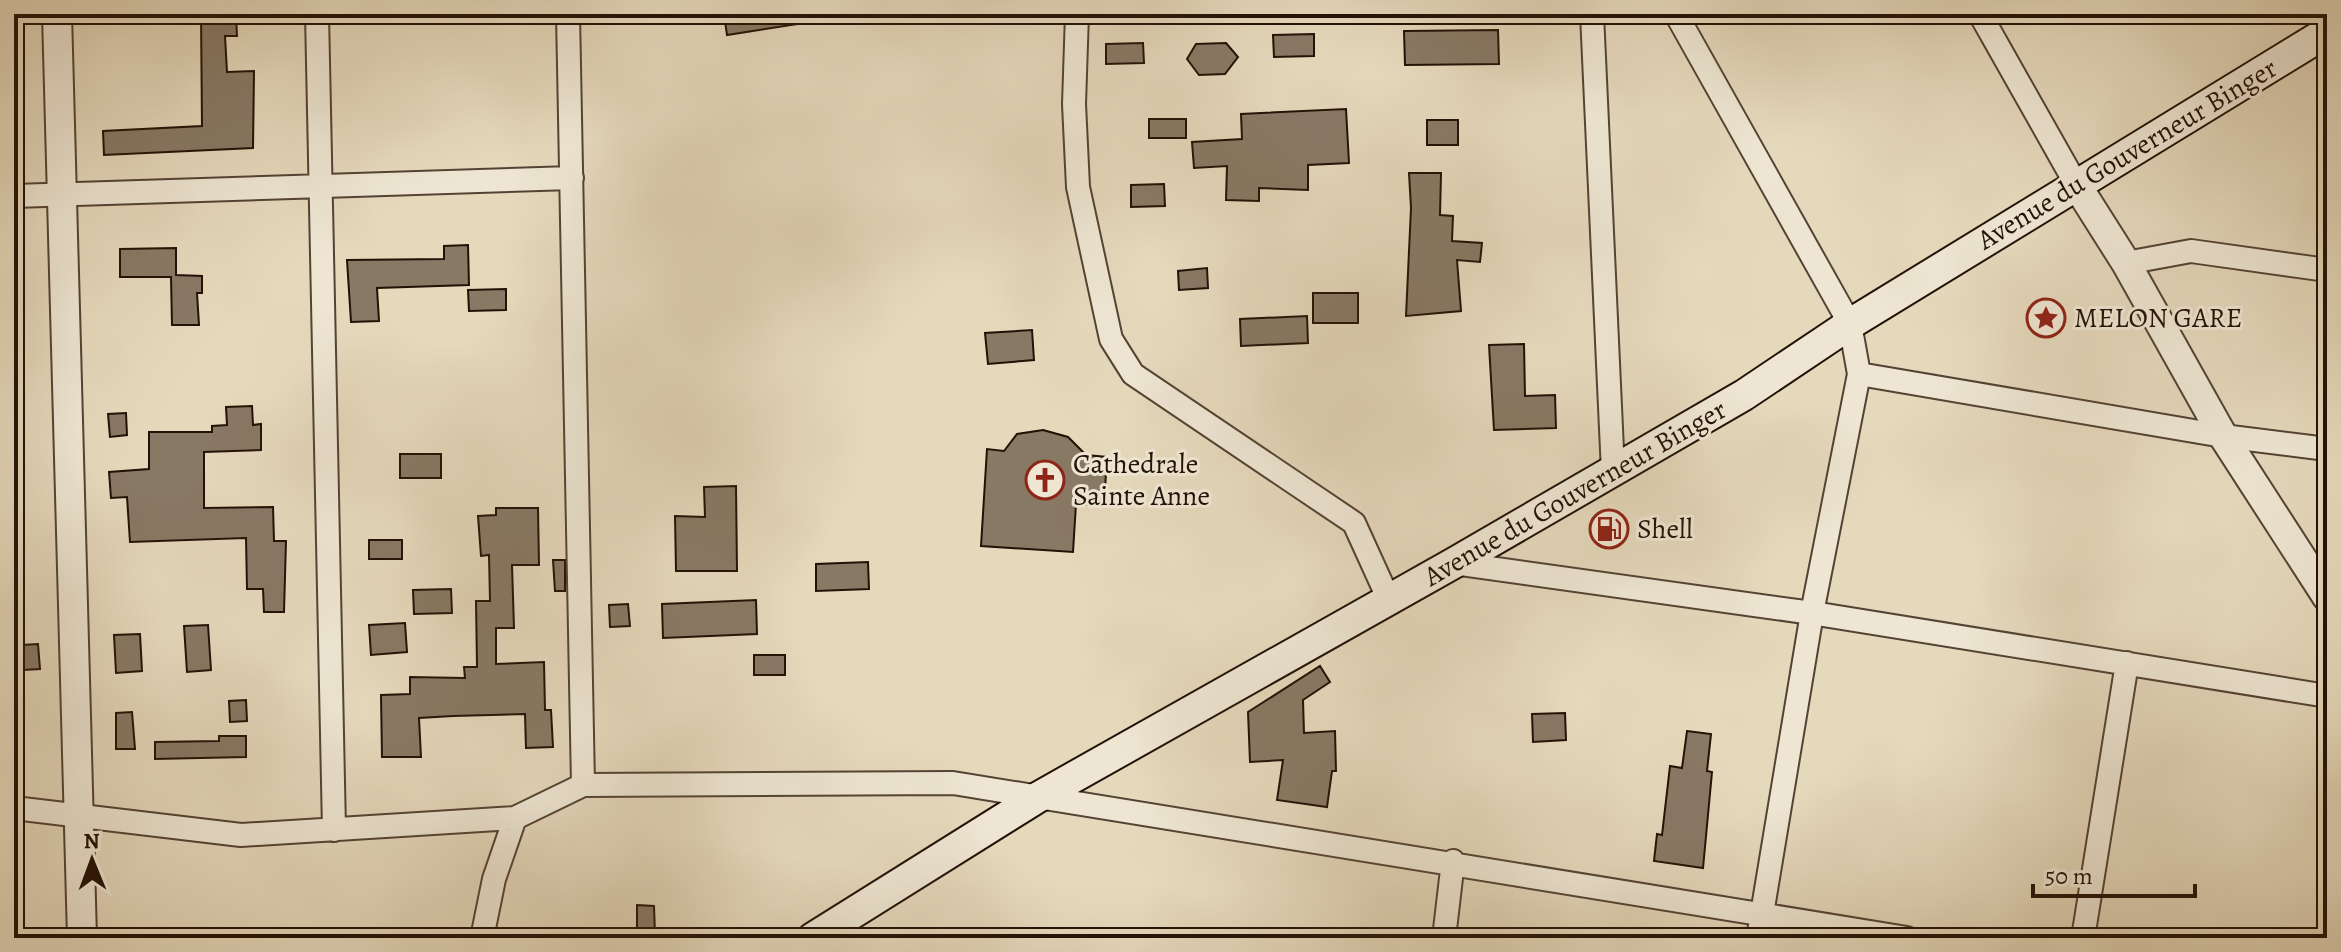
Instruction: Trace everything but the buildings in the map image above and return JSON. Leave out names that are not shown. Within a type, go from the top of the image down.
[{"type":"main road","name":"Avenue du Gouverneur Binger","points":[[813,938],[1035,799],[1744,395],[1850,324],[2327,32]]},
{"type":"street","points":[[57,14],[65,195],[82,938]]},
{"type":"street","points":[[317,14],[334,830]]},
{"type":"street","points":[[568,14],[583,785]]},
{"type":"street","points":[[1077,14],[1074,104],[1078,187],[1111,339],[1133,374],[1354,523],[1389,600]]},
{"type":"street","points":[[1592,14],[1613,472]]},
{"type":"street","points":[[1980,14],[2223,436],[2327,597]]},
{"type":"street","points":[[1684,17],[1850,324],[1859,374],[1812,613],[1758,938]]},
{"type":"street","points":[[14,196],[572,178]]},
{"type":"street","points":[[2126,263],[2191,251],[2327,270]]},
{"type":"street","points":[[1859,374],[2223,436],[2327,449]]},
{"type":"street","points":[[1454,563],[1812,613],[2327,696]]},
{"type":"street","points":[[2083,938],[2127,663]]},
{"type":"street","points":[[14,808],[79,813],[164,828],[241,835],[515,818],[583,785],[953,783],[1035,799],[1453,861],[1907,938]]},
{"type":"street","points":[[482,938],[494,879],[515,818]]},
{"type":"street","points":[[1444,938],[1453,861]]},
{"type":"place","name":"MELON GARE","points":[[2046,318]]},
{"type":"place","name":"Cathedrale Sainte Anne","points":[[1045,480]]},
{"type":"place","name":"Shell","points":[[1609,529]]}]
